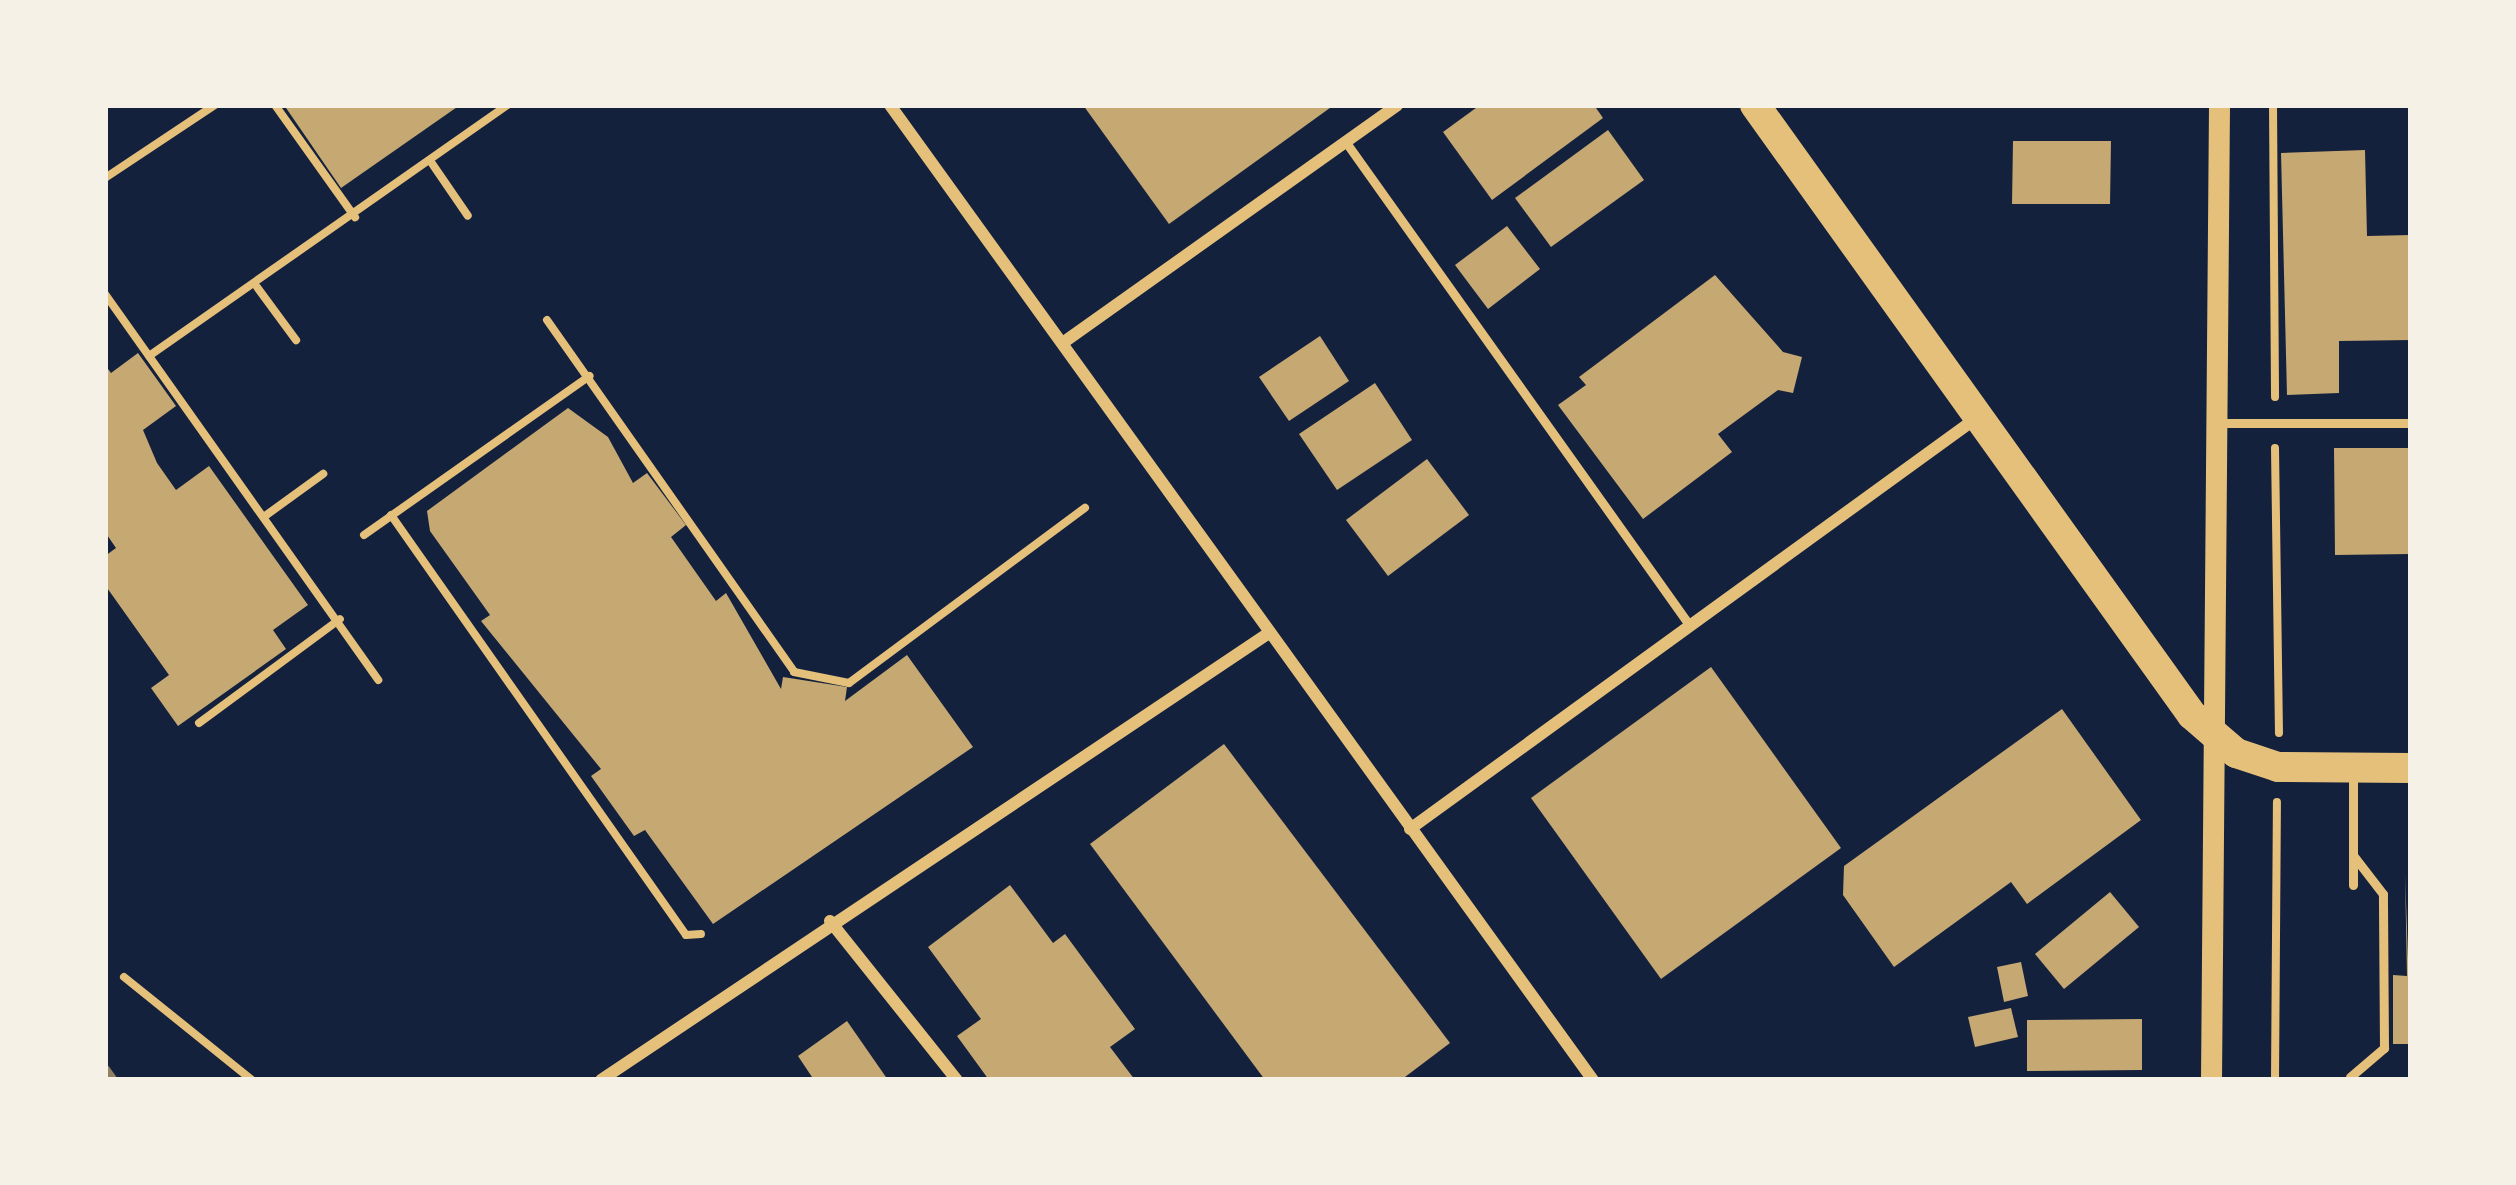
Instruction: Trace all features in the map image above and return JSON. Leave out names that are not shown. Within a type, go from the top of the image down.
[{"type":"main road","points":[[1755,105],[1976,418],[2216,739],[2278,767],[2411,768]]},
{"type":"street","points":[[890,105],[1593,1080]]},
{"type":"street","points":[[1064,342],[1397,105]]},
{"type":"street","points":[[2211,1080],[2221,423],[2219,105]]},
{"type":"street","points":[[1410,829],[1976,418]]},
{"type":"street","points":[[601,1080],[830,921],[1269,633]]},
{"type":"street","points":[[830,921],[957,1080]]},
{"type":"lane","points":[[1345,141],[1690,626]]},
{"type":"lane","points":[[2221,423],[2411,423]]},
{"type":"lane","points":[[2353,768],[2353,885]]},
{"type":"lane","points":[[2350,1077],[2384,1048],[2383,894],[2353,855]]},
{"type":"path","points":[[105,178],[215,105]]},
{"type":"path","points":[[275,105],[355,217]]},
{"type":"path","points":[[149,356],[257,287],[508,105]]},
{"type":"path","points":[[431,162],[468,216]]},
{"type":"path","points":[[257,287],[296,340]]},
{"type":"path","points":[[105,294],[340,619],[378,680]]},
{"type":"path","points":[[547,320],[794,672],[849,683],[1085,508]]},
{"type":"path","points":[[364,536],[589,376]]},
{"type":"path","points":[[265,516],[323,474]]},
{"type":"path","points":[[391,515],[686,935],[701,934]]},
{"type":"path","points":[[199,723],[340,619]]},
{"type":"path","points":[[2275,1080],[2277,814]]},
{"type":"path","points":[[124,977],[252,1080]]},
{"type":"building","points":[[284,105],[460,105],[341,188]]},
{"type":"building","points":[[1083,105],[1334,105],[1169,224]]},
{"type":"building","points":[[1480,105],[1594,105],[1603,118],[1492,200],[1443,132]]},
{"type":"building","points":[[1608,130],[1644,180],[1551,247],[1515,198]]},
{"type":"building","points":[[2013,141],[2111,141],[2110,204],[2012,204]]},
{"type":"building","points":[[2365,150],[2367,236],[2411,235],[2411,340],[2339,341],[2339,393],[2287,395],[2281,153]]},
{"type":"building","points":[[1507,226],[1540,269],[1488,309],[1455,265]]},
{"type":"building","points":[[1715,275],[1783,352],[1802,357],[1793,393],[1778,390],[1718,434],[1732,452],[1643,519],[1558,405],[1586,385],[1579,377]]},
{"type":"building","points":[[1320,336],[1349,381],[1289,421],[1259,377]]},
{"type":"building","points":[[138,353],[176,406],[143,430],[157,463],[176,490],[209,466],[308,605],[273,630],[286,649],[178,726],[151,688],[169,675],[105,585],[105,556],[116,548],[105,532],[105,365],[111,373]]},
{"type":"building","points":[[1375,383],[1412,440],[1337,490],[1299,434]]},
{"type":"building","points":[[568,408],[608,437],[633,483],[647,473],[686,525],[671,537],[716,601],[726,593],[781,689],[783,677],[847,687],[845,701],[907,655],[973,747],[713,924],[645,830],[634,836],[591,776],[601,769],[481,621],[490,615],[430,531],[427,511]]},
{"type":"building","points":[[2334,448],[2411,448],[2411,554],[2335,555]]},
{"type":"building","points":[[1427,459],[1469,515],[1388,576],[1346,520]]},
{"type":"building","points":[[1711,667],[1841,848],[1661,979],[1531,798]]},
{"type":"building","points":[[2062,709],[2141,820],[2027,904],[2011,882],[1894,967],[1843,895],[1844,866]]},
{"type":"building","points":[[1224,744],[1450,1043],[1401,1080],[1265,1080],[1090,844]]},
{"type":"building","points":[[2405,874],[2411,1044],[2393,1044],[2393,975],[2407,976]]},
{"type":"building","points":[[1010,885],[1053,943],[1065,934],[1135,1029],[1110,1047],[1135,1080],[989,1080],[957,1036],[981,1019],[928,947]]},
{"type":"building","points":[[2110,892],[2139,927],[2064,989],[2035,954]]},
{"type":"building","points":[[2021,962],[2028,996],[2004,1002],[1997,967]]},
{"type":"building","points":[[2011,1008],[2018,1037],[1975,1047],[1968,1017]]},
{"type":"building","points":[[2142,1019],[2142,1070],[2027,1071],[2027,1020]]},
{"type":"building","points":[[847,1021],[888,1080],[814,1080],[798,1056]]},
{"type":"railway","points":[[105,1069],[113,1080]]}]
